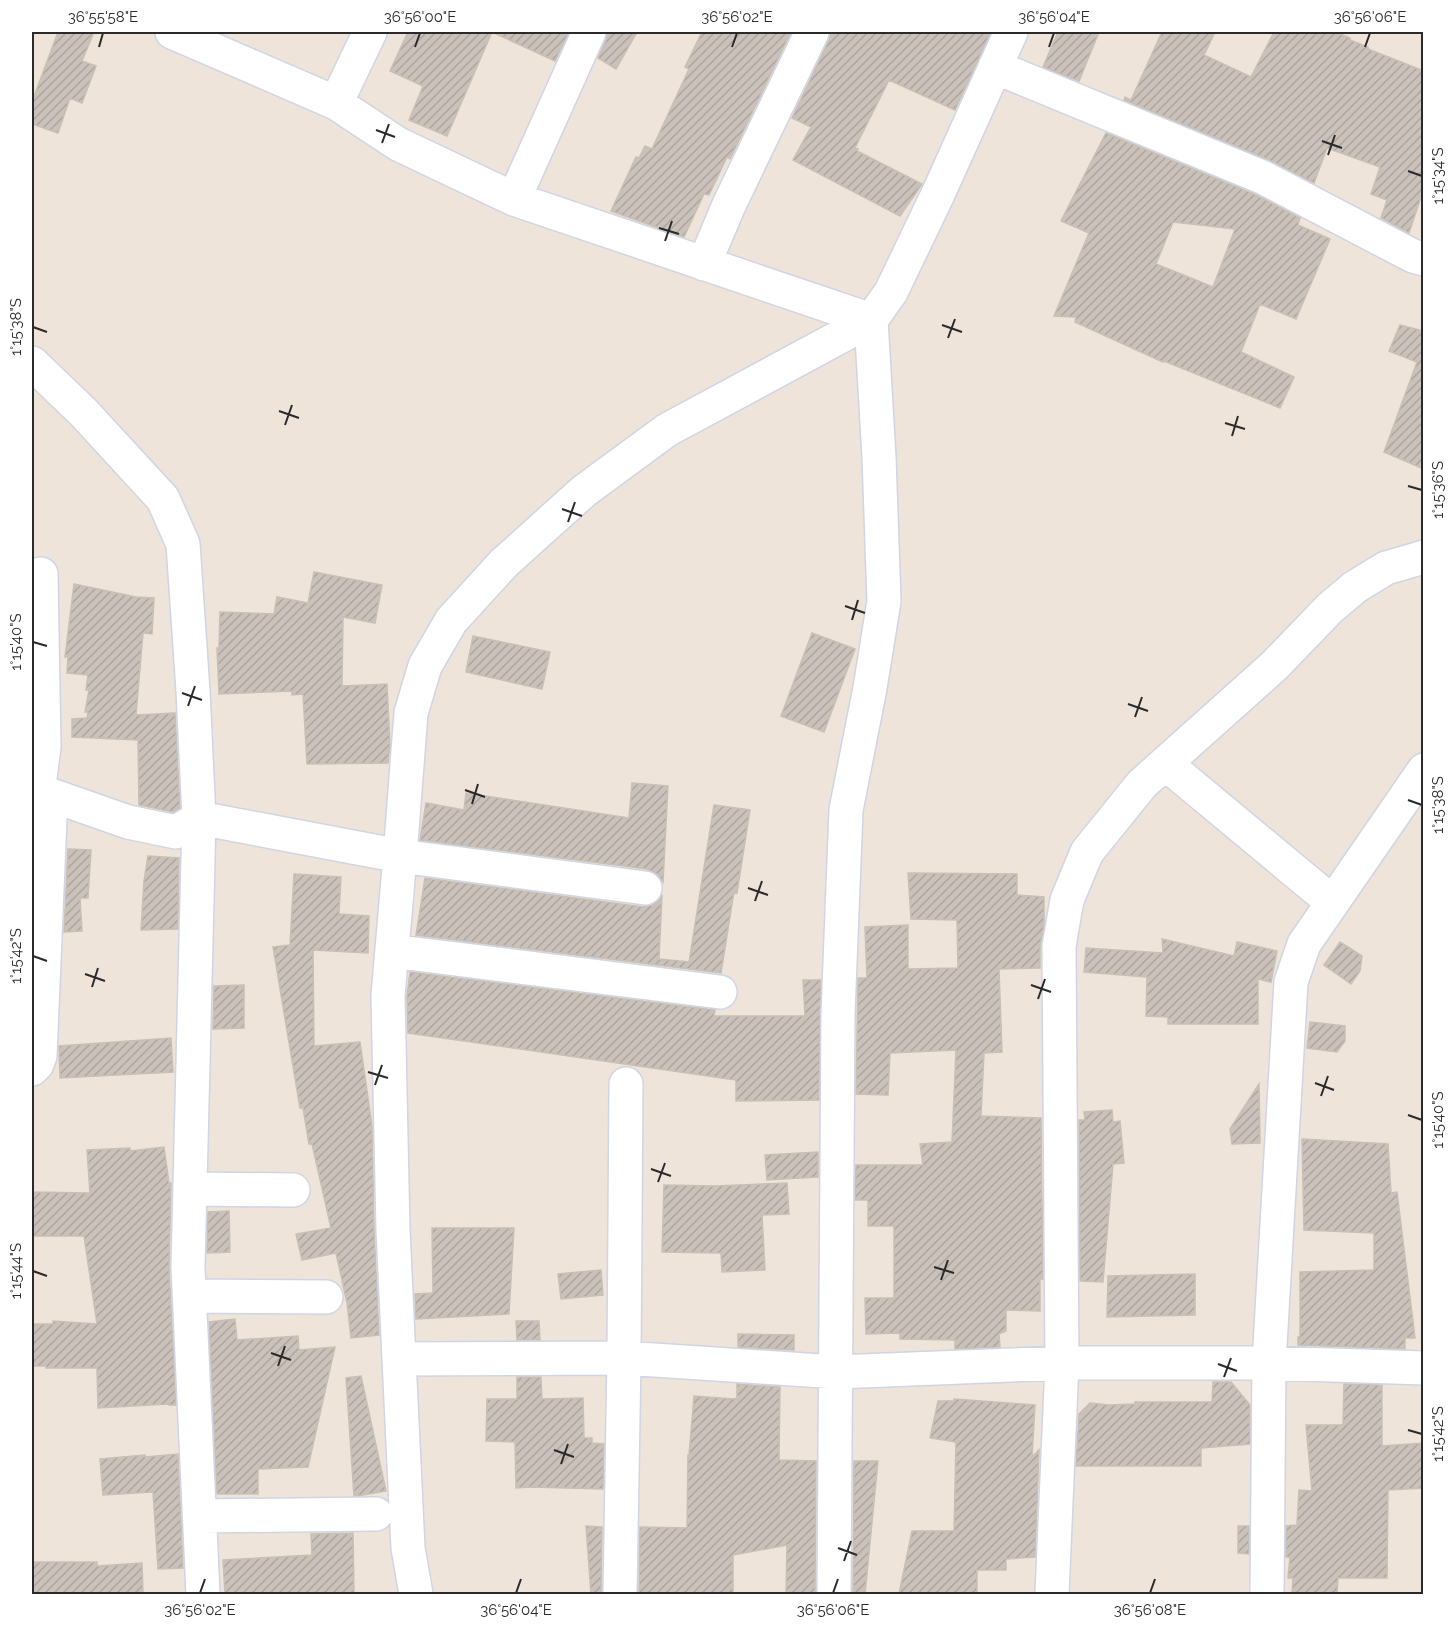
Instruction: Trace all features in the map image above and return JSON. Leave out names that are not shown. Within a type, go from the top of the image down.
[{"type":"street","points":[[172,32],[336,103],[398,144],[514,199],[872,320]]},
{"type":"street","points":[[336,103],[370,32]]},
{"type":"street","points":[[514,199],[590,32]]},
{"type":"street","points":[[704,264],[729,205],[812,32]]},
{"type":"street","points":[[416,1594],[408,1548],[399,1359],[393,1230],[388,996],[411,713],[425,666],[451,621],[504,562],[584,491],[667,430],[872,320],[891,292],[1011,32]]},
{"type":"street","points":[[995,67],[1262,177],[1413,256],[1424,259]]},
{"type":"street","points":[[834,1594],[838,1014],[846,810],[884,601],[872,320]]},
{"type":"street","points":[[32,363],[84,413],[163,499],[183,544],[199,818],[188,1267],[203,1594]]},
{"type":"street","points":[[1052,1594],[1062,1363],[1059,946],[1067,900],[1087,852],[1142,784],[1274,666],[1330,608],[1355,587],[1386,568],[1424,557]]},
{"type":"street","points":[[32,1069],[40,1056],[40,800],[44,747],[41,574]]},
{"type":"street","points":[[1166,764],[1332,902]]},
{"type":"street","points":[[1267,1594],[1269,1363],[1291,982],[1304,944],[1424,770]]},
{"type":"street","points":[[40,800],[176,832],[199,818],[400,856],[645,888]]},
{"type":"street","points":[[392,951],[720,992]]},
{"type":"street","points":[[620,1594],[626,1084]]},
{"type":"street","points":[[190,1189],[293,1190]]},
{"type":"street","points":[[190,1296],[326,1297]]},
{"type":"street","points":[[399,1359],[624,1358],[837,1372],[1062,1363],[1269,1363],[1424,1368]]},
{"type":"street","points":[[200,1516],[376,1514]]},
{"type":"building","points":[[58,32],[94,32],[82,61],[96,66],[82,103],[70,98],[58,133],[32,124],[32,102]]},
{"type":"building","points":[[408,32],[492,32],[447,136],[409,120],[423,86],[390,71]]},
{"type":"building","points":[[492,32],[569,32],[555,61]]},
{"type":"building","points":[[608,32],[637,32],[616,69],[598,58]]},
{"type":"building","points":[[702,32],[791,32],[730,159],[727,157],[709,195],[704,194],[684,237],[611,211],[636,157],[639,158],[645,146],[652,149],[689,69],[685,67]]},
{"type":"building","points":[[831,32],[991,32],[955,110],[889,80],[855,148],[922,184],[900,216],[793,160],[811,127],[792,118]]},
{"type":"building","points":[[1058,32],[1099,32],[1079,81],[1043,67]]},
{"type":"building","points":[[1162,32],[1215,32],[1204,55],[1251,77],[1274,32],[1336,32],[1368,49],[1424,71],[1424,188],[1409,233],[1381,218],[1387,200],[1371,194],[1380,167],[1327,148],[1314,183],[1269,160],[1124,100],[1125,97],[1131,100]]},
{"type":"building","points":[[1106,133],[1254,194],[1300,218],[1298,225],[1330,239],[1296,319],[1260,304],[1241,352],[1294,377],[1280,408],[1163,362],[1075,322],[1076,317],[1054,316],[1089,233],[1061,221]],"holes":[[[1173,222],[1235,229],[1213,287],[1156,264]]]},
{"type":"building","points":[[1400,325],[1424,331],[1424,469],[1384,452],[1417,362],[1389,351]]},
{"type":"building","points":[[314,572],[382,585],[375,623],[343,617],[342,686],[387,684],[390,745],[388,763],[307,764],[303,694],[292,695],[292,691],[219,694],[217,648],[219,648],[220,612],[274,614],[277,597],[308,603]]},
{"type":"building","points":[[74,584],[136,597],[154,598],[152,634],[143,633],[136,715],[175,713],[180,808],[173,812],[139,805],[138,740],[72,737],[72,719],[87,718],[88,712],[85,712],[89,690],[86,690],[88,675],[67,673],[68,657],[65,657]]},
{"type":"building","points":[[812,633],[855,649],[824,732],[781,716]]},
{"type":"building","points":[[473,636],[550,652],[542,689],[466,672]]},
{"type":"building","points":[[632,783],[668,786],[663,882],[657,874],[647,869],[420,840],[426,803],[464,810],[466,793],[629,818]]},
{"type":"building","points":[[714,805],[750,810],[721,973],[416,935],[425,878],[643,907],[653,905],[662,895],[659,959],[689,962]]},
{"type":"building","points":[[68,849],[91,850],[88,898],[80,898],[82,931],[64,932]]},
{"type":"building","points":[[148,856],[179,858],[178,929],[141,930]]},
{"type":"building","points":[[908,873],[1017,874],[1017,895],[1044,897],[1040,968],[999,969],[1002,1052],[984,1053],[981,1116],[1041,1118],[1043,1279],[1040,1279],[1040,1311],[1006,1310],[1006,1331],[999,1334],[1000,1347],[955,1349],[955,1340],[900,1339],[900,1333],[866,1334],[865,1298],[894,1298],[894,1226],[868,1226],[868,1200],[855,1200],[856,1165],[923,1165],[920,1144],[952,1142],[956,1050],[890,1053],[888,1095],[856,1094],[858,978],[867,978],[865,927],[908,925],[908,969],[958,968],[957,920],[911,919]]},
{"type":"building","points":[[294,874],[341,877],[339,914],[369,916],[368,953],[313,950],[314,1046],[360,1042],[372,1126],[379,1335],[351,1338],[347,1303],[336,1253],[302,1260],[296,1234],[331,1228],[312,1144],[309,1144],[303,1108],[300,1108],[273,947],[290,945]]},
{"type":"building","points":[[1162,939],[1234,956],[1237,942],[1277,951],[1271,982],[1258,979],[1258,1024],[1168,1024],[1168,1017],[1146,1016],[1147,977],[1084,972],[1086,948],[1163,953]]},
{"type":"building","points":[[1340,942],[1362,956],[1360,971],[1351,984],[1324,965]]},
{"type":"building","points":[[410,972],[715,1010],[714,1016],[805,1016],[803,980],[821,980],[819,1100],[736,1101],[736,1080],[408,1033],[407,997]]},
{"type":"building","points":[[244,985],[244,1028],[213,1029],[214,986]]},
{"type":"building","points":[[1310,1022],[1345,1026],[1345,1041],[1337,1052],[1307,1048]]},
{"type":"building","points":[[171,1038],[173,1072],[60,1078],[59,1046]]},
{"type":"building","points":[[1259,1084],[1260,1143],[1232,1144],[1230,1129]]},
{"type":"building","points":[[1112,1110],[1113,1122],[1120,1121],[1124,1163],[1113,1164],[1103,1282],[1080,1281],[1079,1120],[1085,1120],[1084,1112]]},
{"type":"building","points":[[1302,1139],[1388,1144],[1391,1193],[1397,1192],[1415,1338],[1405,1338],[1405,1349],[1298,1345],[1300,1272],[1374,1270],[1374,1233],[1304,1230]]},
{"type":"building","points":[[164,1147],[169,1183],[171,1183],[169,1268],[176,1405],[98,1408],[97,1368],[32,1366],[32,1324],[53,1324],[53,1321],[97,1324],[84,1236],[32,1236],[32,1192],[90,1193],[87,1150],[130,1148],[130,1151]]},
{"type":"building","points":[[818,1152],[818,1177],[767,1180],[765,1155]]},
{"type":"building","points":[[787,1183],[789,1214],[762,1215],[765,1270],[722,1272],[721,1253],[662,1252],[664,1185],[716,1186]]},
{"type":"building","points":[[229,1211],[230,1252],[207,1253],[208,1212]]},
{"type":"building","points":[[432,1228],[514,1228],[509,1314],[416,1319],[415,1294],[433,1293]]},
{"type":"building","points":[[601,1270],[603,1295],[561,1299],[558,1274]]},
{"type":"building","points":[[1195,1274],[1195,1315],[1107,1317],[1108,1276]]},
{"type":"building","points":[[235,1319],[237,1340],[298,1336],[299,1350],[335,1347],[308,1467],[258,1469],[258,1494],[217,1494],[209,1322]]},
{"type":"building","points":[[516,1321],[539,1321],[540,1340],[517,1340]]},
{"type":"building","points":[[738,1334],[794,1335],[794,1350],[738,1347]]},
{"type":"building","points":[[361,1376],[386,1491],[354,1496],[346,1378]]},
{"type":"building","points":[[517,1377],[541,1377],[542,1399],[583,1398],[584,1438],[592,1438],[592,1443],[604,1444],[603,1489],[516,1488],[515,1442],[486,1441],[487,1399],[517,1399]]},
{"type":"building","points":[[1213,1382],[1231,1382],[1250,1405],[1250,1444],[1201,1448],[1201,1466],[1076,1466],[1079,1414],[1090,1403],[1109,1405],[1135,1404],[1135,1402],[1212,1402]]},
{"type":"building","points":[[737,1384],[780,1387],[779,1460],[816,1461],[815,1594],[786,1594],[787,1545],[733,1555],[733,1594],[639,1594],[640,1527],[687,1528],[688,1455],[694,1396],[734,1399],[737,1398]]},
{"type":"building","points":[[1344,1384],[1382,1385],[1382,1446],[1424,1443],[1424,1488],[1388,1490],[1387,1578],[1338,1578],[1337,1594],[1292,1594],[1293,1578],[1288,1578],[1290,1557],[1286,1557],[1286,1526],[1297,1525],[1299,1490],[1312,1491],[1306,1425],[1343,1425]]},
{"type":"building","points":[[954,1399],[1035,1405],[1032,1457],[1039,1450],[1035,1557],[1006,1559],[1006,1570],[977,1570],[977,1594],[899,1594],[912,1531],[954,1531],[956,1442],[930,1438],[938,1401],[954,1401]]},
{"type":"building","points":[[178,1454],[183,1568],[158,1569],[153,1492],[103,1495],[100,1459]]},
{"type":"building","points":[[854,1461],[878,1461],[865,1594],[853,1594]]},
{"type":"building","points":[[586,1526],[602,1527],[601,1594],[591,1594]]},
{"type":"building","points":[[1238,1526],[1249,1526],[1249,1554],[1238,1553]]},
{"type":"building","points":[[353,1533],[354,1594],[225,1594],[223,1560],[312,1555],[311,1534]]},
{"type":"building","points":[[32,1562],[97,1562],[97,1566],[142,1563],[143,1594],[32,1594]]}]
